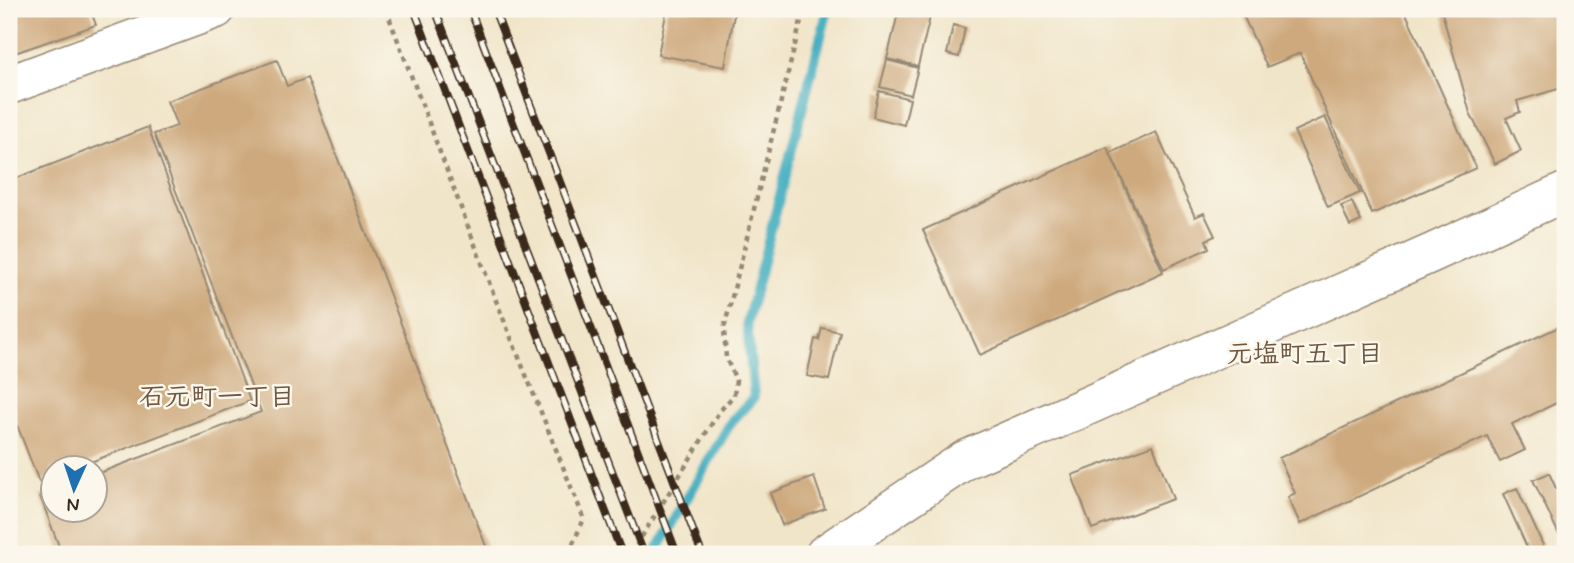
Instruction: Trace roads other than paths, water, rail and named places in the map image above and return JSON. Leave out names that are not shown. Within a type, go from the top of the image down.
[{"type":"street","points":[[9,85],[216,9]]},
{"type":"street","points":[[825,554],[965,460],[1565,192]]},
{"type":"waterway","points":[[655,554],[731,422],[754,397],[747,323],[828,9]]},
{"type":"railway","points":[[414,9],[622,554]]},
{"type":"railway","points":[[435,9],[644,554]]},
{"type":"railway","points":[[470,9],[677,554]]},
{"type":"railway","points":[[494,9],[702,554]]},
{"type":"district","name":"元塩町五丁目","points":[[1305,353]]},
{"type":"district","name":"石元町一丁目","points":[[217,396]]}]
